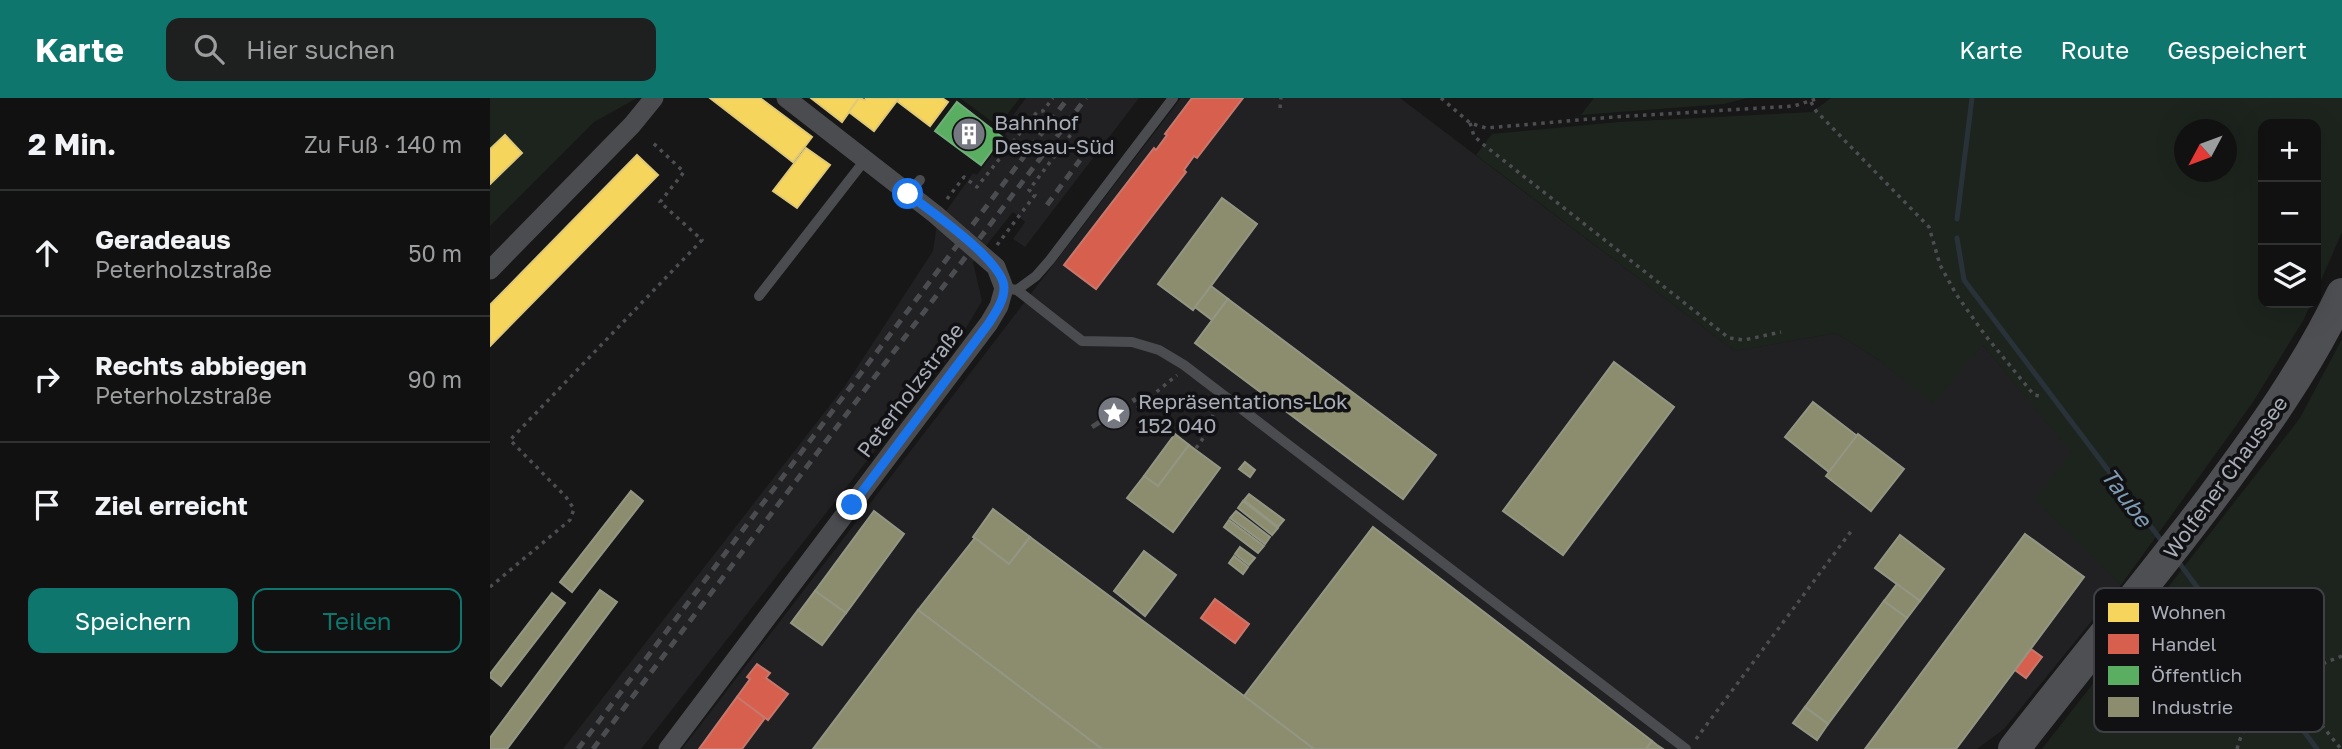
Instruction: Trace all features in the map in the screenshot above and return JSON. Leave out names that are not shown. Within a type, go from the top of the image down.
[{"type":"main road","name":"Wolfener Chaussee","points":[[2142,588],[2287,394],[2342,294]]},
{"type":"main road","name":"Wolfener Chaussee","points":[[2014,749],[2094,648]]},
{"type":"street","points":[[490,270],[632,125],[654,98]]},
{"type":"street","points":[[786,98],[865,160],[914,187],[935,215],[987,258],[1011,289]]},
{"type":"street","name":"Peterholzstraße","points":[[668,749],[989,323],[1011,289]]},
{"type":"lane","points":[[1173,98],[1050,260],[1036,276],[1011,289],[1082,341],[1132,342],[1159,350],[1184,365],[1687,749]]},
{"type":"lane","points":[[759,296],[865,160]]},
{"type":"path","points":[[935,215],[964,177],[977,187],[1037,113],[1043,111],[1053,98]]},
{"type":"path","points":[[1280,108],[1281,98]]},
{"type":"path","points":[[1441,98],[1471,123],[1486,128],[1794,106],[1819,98]]},
{"type":"path","points":[[1811,102],[1825,121],[1929,227],[1940,265],[1956,294],[1985,335],[2034,395],[2041,396]]},
{"type":"path","points":[[1471,123],[1474,135],[1484,145],[1729,338],[1744,340],[1781,332]]},
{"type":"path","points":[[987,258],[1035,195],[1029,190],[1072,133]]},
{"type":"path","points":[[490,587],[570,520],[574,509],[566,497],[510,440],[702,240],[660,202],[684,172],[652,142]]},
{"type":"path","points":[[1137,408],[1153,397],[1184,365]]},
{"type":"path","points":[[1196,448],[1204,437],[1213,411],[1224,395]]},
{"type":"path","points":[[1687,749],[1852,530]]},
{"type":"path","points":[[2324,663],[2342,656]]},
{"type":"path","points":[[2324,728],[2341,749]]},
{"type":"path","points":[[2237,749],[2242,732]]},
{"type":"shaded area","points":[[490,98],[637,98],[594,122],[490,226]]},
{"type":"shaded area","points":[[960,98],[1020,98],[998,126]]},
{"type":"shaded area","points":[[1026,98],[1139,98],[1025,247],[1013,239],[1025,222],[1013,212],[973,262],[982,301],[950,355],[641,749],[563,749],[845,386],[933,251],[937,224],[973,173],[977,175],[1007,136],[1002,130]]},
{"type":"shaded area","points":[[1181,98],[1400,98],[1735,351],[1836,333],[1881,361],[1983,345],[2072,452],[2100,562],[2121,585],[2119,588],[2094,588],[2094,618],[2004,729],[1977,749],[682,749]]},
{"type":"shaded area","points":[[1594,98],[1747,98],[1724,104],[1581,115]]},
{"type":"shaded area","points":[[1831,98],[2342,98],[2342,232],[2321,280],[2321,119],[2258,119],[2258,308],[2309,308],[2253,402],[2121,585],[2035,500],[2071,452],[1983,345],[1932,404],[1881,361],[1836,333],[1735,351],[1476,155],[1492,134],[1619,122],[1812,112]]},
{"type":"shaded area","points":[[2342,339],[2342,749],[2042,749],[2094,682],[2094,732],[2324,732],[2324,588],[2167,588],[2300,418]]},
{"type":"building: Wohnen","points":[[710,98],[760,98],[812,137],[793,162]]},
{"type":"building: Wohnen","points":[[811,98],[859,98],[842,122]]},
{"type":"building: Wohnen","points":[[859,98],[899,98],[874,131],[849,112]]},
{"type":"building: Wohnen","points":[[899,98],[942,98],[948,102],[930,126],[897,101]]},
{"type":"building: Wohnen","points":[[505,135],[522,153],[490,184],[490,149]]},
{"type":"building: Wohnen","points":[[806,148],[830,165],[797,208],[773,191]]},
{"type":"building: Wohnen","points":[[637,155],[658,175],[490,346],[490,305]]},
{"type":"building: Handel","points":[[1192,98],[1243,98],[1197,158],[1194,156],[1184,170],[1186,172],[1096,289],[1064,265],[1154,148],[1156,150]]},
{"type":"building: Handel","points":[[1215,599],[1249,624],[1235,643],[1201,618]]},
{"type":"building: Handel","points":[[2031,649],[2042,657],[2026,678],[2015,670]]},
{"type":"building: Handel","points":[[757,664],[770,673],[766,678],[788,694],[768,720],[737,697]]},
{"type":"building: Handel","points":[[737,697],[765,718],[742,749],[699,749]]},
{"type":"building: Öffentlich","name":"Bahnhof Dessau-Süd","points":[[957,102],[1002,137],[981,165],[935,131]]},
{"type":"building: Industrie","points":[[1222,198],[1257,224],[1193,310],[1158,284]]},
{"type":"building: Industrie","points":[[1211,286],[1228,299],[1212,320],[1195,307]]},
{"type":"building: Industrie","points":[[1228,299],[1436,455],[1403,499],[1195,343]]},
{"type":"building: Industrie","points":[[1614,362],[1674,407],[1563,555],[1503,511]]},
{"type":"building: Industrie","points":[[1813,402],[1857,436],[1829,472],[1785,437]]},
{"type":"building: Industrie","points":[[1175,434],[1189,445],[1158,486],[1144,476]]},
{"type":"building: Industrie","points":[[1858,434],[1904,469],[1871,511],[1826,476]]},
{"type":"building: Industrie","points":[[1189,445],[1220,468],[1173,532],[1127,498],[1144,476],[1158,486]]},
{"type":"building: Industrie","points":[[1245,462],[1255,470],[1250,477],[1239,469]]},
{"type":"building: Industrie","points":[[631,491],[643,501],[572,592],[560,582]]},
{"type":"building: Industrie","points":[[1249,494],[1284,520],[1278,527],[1244,500]]},
{"type":"building: Industrie","points":[[1243,501],[1278,528],[1272,535],[1238,508]]},
{"type":"building: Industrie","points":[[993,509],[1030,537],[1009,564],[973,537]]},
{"type":"building: Industrie","points":[[874,511],[904,534],[846,613],[815,591]]},
{"type":"building: Industrie","points":[[1236,511],[1270,537],[1265,544],[1230,518]]},
{"type":"building: Industrie","points":[[1229,520],[1264,546],[1258,553],[1224,527]]},
{"type":"building: Industrie","points":[[1373,527],[1652,741],[1646,749],[1314,749],[1244,696]]},
{"type":"building: Industrie","points":[[2025,534],[2084,577],[2015,670],[1956,749],[1865,749]]},
{"type":"building: Industrie","points":[[1900,535],[1944,569],[1920,601],[1875,568]]},
{"type":"building: Industrie","points":[[1030,537],[1314,749],[1102,749],[918,610],[975,538],[1009,564]]},
{"type":"building: Industrie","points":[[1240,547],[1255,558],[1249,565],[1235,554]]},
{"type":"building: Industrie","points":[[1144,551],[1176,575],[1145,616],[1114,591]]},
{"type":"building: Industrie","points":[[1234,556],[1248,567],[1243,574],[1229,563]]},
{"type":"building: Industrie","points":[[1897,584],[1920,601],[1907,618],[1884,601]]},
{"type":"building: Industrie","points":[[600,590],[617,602],[507,749],[490,749],[490,738]]},
{"type":"building: Industrie","points":[[815,591],[846,613],[822,645],[791,623]]},
{"type":"building: Industrie","points":[[552,593],[565,603],[501,686],[490,674]]},
{"type":"building: Industrie","points":[[1884,601],[1907,618],[1828,724],[1805,707]]},
{"type":"building: Industrie","points":[[918,610],[1102,749],[813,749]]},
{"type":"building: Industrie","points":[[1805,707],[1828,724],[1817,740],[1793,723]]},
{"type":"building: Industrie","points":[[1652,741],[1657,745],[1663,749],[1646,749]]},
{"type":"waterway","name":"Taube","points":[[1957,219],[1972,98]]},
{"type":"waterway","name":"Taube","points":[[1957,238],[1964,280],[2164,544]]},
{"type":"waterway","name":"Taube","points":[[2177,560],[2198,588]]},
{"type":"waterway","name":"Taube","points":[[2304,732],[2317,749]]},
{"type":"railway","points":[[578,749],[1068,98]]},
{"type":"railway","points":[[593,749],[1086,98]]},
{"type":"railway","points":[[1047,205],[1080,160]]},
{"type":"railway","points":[[1092,427],[1136,399]]},
{"type":"place","name":"Bahnhof Dessau-Süd","points":[[969,134]]},
{"type":"place","name":"Repräsentations-Lok 152 040","points":[[1114,413]]},
{"type":"route","points":[[852,505],[989,323],[999,306],[1004,288],[1002,277],[987,258],[908,194]]}]
